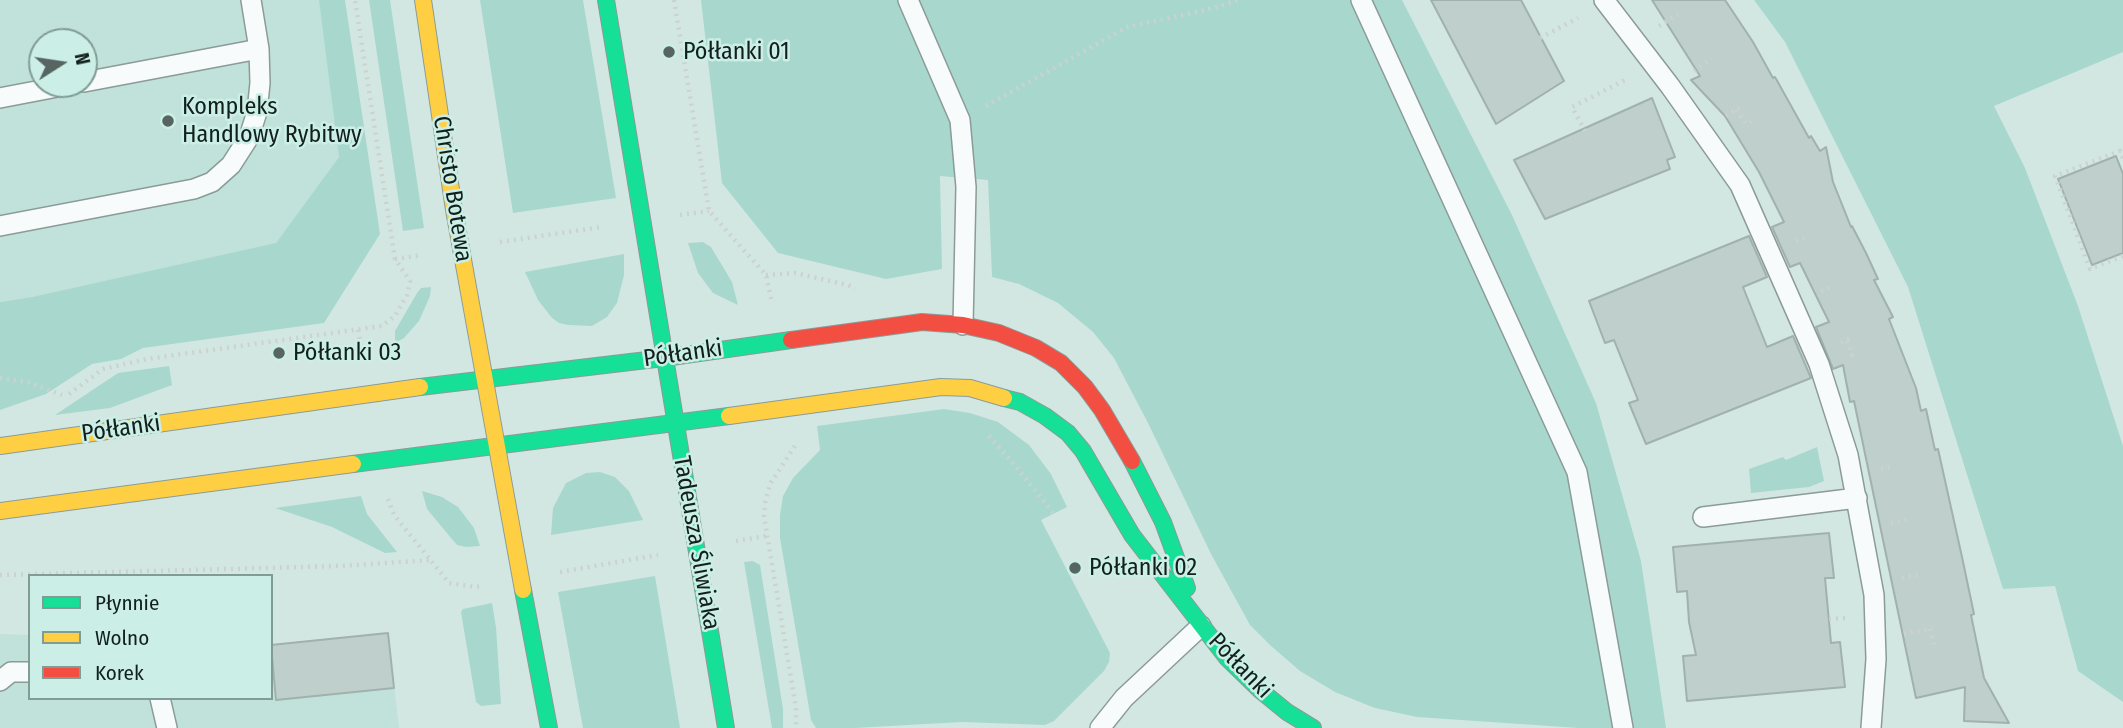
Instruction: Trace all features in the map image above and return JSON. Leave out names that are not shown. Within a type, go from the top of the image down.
[{"type":"street","name":"Christo Botewa","points":[[423,0],[482,378]]},
{"type":"street","points":[[606,0],[664,358]]},
{"type":"street","name":"Półłanki","points":[[0,446],[482,378],[664,358],[922,322],[963,325],[999,333],[1036,348],[1061,363],[1085,387],[1130,456],[1163,522],[1202,626]]},
{"type":"street","name":"Tadeusza Śliwiaka","points":[[664,358],[726,728]]},
{"type":"street","points":[[482,378],[549,728]]},
{"type":"street","name":"Półłanki","points":[[0,511],[932,388],[970,388],[1020,402],[1045,416],[1076,442],[1132,535],[1227,658],[1287,712],[1313,728]]},
{"type":"lane","points":[[0,226],[194,189],[212,182],[231,165],[249,137],[258,102],[259,49],[251,0]]},
{"type":"lane","points":[[908,0],[961,120],[966,187],[963,325]]},
{"type":"lane","points":[[1361,0],[1577,472],[1623,728]]},
{"type":"lane","points":[[1604,0],[1670,86],[1740,186],[1819,364],[1848,455],[1874,595],[1876,659],[1871,728]]},
{"type":"lane","points":[[98,79],[259,49]]},
{"type":"lane","points":[[0,98],[28,93]]},
{"type":"lane","points":[[1703,517],[1857,498]]},
{"type":"lane","points":[[1100,728],[1124,698],[1202,626]]},
{"type":"lane","points":[[0,681],[11,672],[28,671]]},
{"type":"lane","points":[[160,700],[167,728]]},
{"type":"path","points":[[56,401],[103,369],[147,359],[382,326],[395,316],[407,295],[410,281],[396,260],[355,0]]},
{"type":"path","points":[[674,0],[709,211],[766,275],[773,308]]},
{"type":"path","points":[[961,120],[1127,27],[1239,0]]},
{"type":"path","points":[[1541,38],[1581,16]]},
{"type":"path","points":[[1585,131],[1572,107],[1629,78]]},
{"type":"path","points":[[1736,110],[1746,124],[1751,121]]},
{"type":"path","points":[[2123,158],[2120,151],[2055,176],[2090,269],[2123,256]]},
{"type":"path","points":[[682,215],[709,211]]},
{"type":"path","points":[[517,239],[608,226]]},
{"type":"path","points":[[396,260],[427,254]]},
{"type":"path","points":[[766,275],[795,273],[848,285]]},
{"type":"path","points":[[358,330],[362,354]]},
{"type":"path","points":[[1847,341],[1852,355],[1857,354]]},
{"type":"path","points":[[0,378],[27,382],[66,396]]},
{"type":"path","points":[[984,432],[1053,513]]},
{"type":"path","points":[[794,441],[795,449],[775,474],[767,492],[764,516],[796,708],[796,728]]},
{"type":"path","points":[[385,490],[394,515],[449,583],[476,587],[489,585]]},
{"type":"path","points":[[739,540],[766,536]]},
{"type":"path","points":[[554,573],[652,556]]},
{"type":"path","points":[[38,574],[340,566],[431,560]]},
{"type":"path","points":[[0,575],[28,574]]},
{"type":"path","points":[[1930,629],[1936,645]]},
{"type":"shaded area","name":"Kompleks Handlowy Rybitwy","points":[[0,0],[324,0],[339,157],[276,244],[0,302]]},
{"type":"shaded area","points":[[319,0],[345,0],[380,234],[324,323],[143,348],[121,359],[92,364],[46,394],[0,410],[0,302],[276,243],[339,157]]},
{"type":"shaded area","points":[[369,0],[390,0],[424,228],[403,231]]},
{"type":"shaded area","points":[[480,0],[583,0],[616,198],[513,213]]},
{"type":"shaded area","points":[[701,0],[1402,0],[1512,215],[1596,403],[1641,561],[1666,728],[1579,728],[1417,717],[1375,708],[1335,692],[1300,671],[1250,625],[1211,554],[1114,358],[1093,332],[1058,303],[1019,284],[992,277],[988,180],[940,176],[942,269],[886,279],[778,253],[722,183]]},
{"type":"shaded area","points":[[1754,0],[2123,0],[2123,52],[1994,106],[2025,168],[2078,306],[2123,446],[2123,702],[2078,671],[2055,586],[2003,589],[1908,287],[1785,42]]},
{"type":"shaded area","points":[[703,242],[711,247],[732,282],[738,305],[713,293],[698,273],[688,243]]},
{"type":"shaded area","points":[[624,254],[624,275],[617,303],[607,317],[592,326],[568,325],[552,318],[538,300],[525,272]]},
{"type":"shaded area","points":[[431,287],[419,321],[404,338],[395,343],[395,331],[417,293],[421,288]]},
{"type":"shaded area","points":[[169,366],[172,385],[110,408],[55,415],[118,373]]},
{"type":"shaded area","points":[[944,409],[970,413],[998,422],[1029,445],[1051,474],[1067,507],[1041,520],[1110,653],[1109,662],[1104,671],[1054,721],[1045,725],[962,722],[816,728],[811,720],[780,538],[783,496],[793,478],[820,450],[817,426]]},
{"type":"shaded area","points":[[1817,447],[1824,481],[1809,487],[1751,493],[1749,469],[1783,457],[1786,460]]},
{"type":"shaded area","points":[[600,472],[615,477],[629,491],[643,520],[551,535],[553,508],[566,483],[586,473]]},
{"type":"shaded area","points":[[422,491],[442,497],[458,507],[474,528],[480,546],[457,545],[427,509]]},
{"type":"shaded area","points":[[361,496],[367,514],[397,552],[385,553],[332,527],[275,508]]},
{"type":"shaded area","points":[[753,561],[760,565],[783,709],[783,728],[772,728],[744,562]]},
{"type":"shaded area","points":[[655,576],[680,728],[583,728],[558,592]]},
{"type":"shaded area","points":[[492,603],[501,704],[481,706],[476,702],[461,612],[463,609]]},
{"type":"shaded area","points":[[388,633],[399,728],[0,728],[0,634],[28,635],[28,700],[273,700],[273,644]]},
{"type":"building","points":[[1431,0],[1521,0],[1564,81],[1496,124]]},
{"type":"building","points":[[1652,0],[1725,0],[1773,78],[1775,77],[1809,138],[1811,136],[1820,151],[1826,147],[1833,182],[1851,227],[1878,279],[1874,280],[1893,317],[1889,319],[1916,388],[1921,411],[1926,409],[1935,450],[1938,449],[1962,557],[1984,678],[2009,723],[1964,721],[1965,687],[1916,698],[1854,401],[1850,402],[1843,365],[1833,369],[1816,327],[1829,322],[1800,263],[1790,267],[1772,227],[1784,222],[1759,172],[1725,116],[1691,80],[1700,76]]},
{"type":"building","points":[[1652,98],[1675,157],[1667,160],[1670,169],[1545,219],[1514,160]]},
{"type":"building","points":[[2116,156],[2123,174],[2123,253],[2092,265],[2058,179]]},
{"type":"building","points":[[1749,236],[1767,277],[1743,287],[1767,347],[1793,336],[1811,378],[1646,444],[1629,403],[1638,400],[1614,340],[1605,343],[1589,301]]},
{"type":"building","points":[[1829,533],[1834,578],[1825,578],[1831,643],[1840,642],[1845,687],[1687,701],[1683,656],[1696,655],[1689,622],[1687,591],[1677,592],[1673,547]]},
{"type":"building","points":[[388,633],[394,688],[276,700],[273,645]]},
{"type":"traffic: fast","points":[[606,0],[726,728]]},
{"type":"traffic: fast","points":[[420,387],[791,340]]},
{"type":"traffic: fast","points":[[1004,398],[1020,402],[1068,433],[1083,451],[1132,535],[1227,658],[1287,712],[1313,728]]},
{"type":"traffic: fast","points":[[353,464],[729,416]]},
{"type":"traffic: fast","points":[[1132,461],[1163,522],[1187,588]]},
{"type":"traffic: fast","points":[[523,590],[549,728]]},
{"type":"traffic: slow","points":[[423,0],[454,210],[523,590]]},
{"type":"traffic: slow","points":[[0,446],[420,387]]},
{"type":"traffic: slow","points":[[729,416],[941,387],[970,388],[1004,398]]},
{"type":"traffic: slow","points":[[0,511],[353,464]]},
{"type":"traffic: jam","points":[[791,340],[922,322],[963,325],[999,333],[1036,348],[1061,363],[1085,387],[1102,410],[1132,461]]},
{"type":"place","name":"Półłanki 01","points":[[669,52]]},
{"type":"place","name":"Kompleks Handlowy Rybitwy","points":[[168,121]]},
{"type":"place","name":"Półłanki 03","points":[[279,353]]},
{"type":"place","name":"Półłanki 02","points":[[1075,568]]}]
